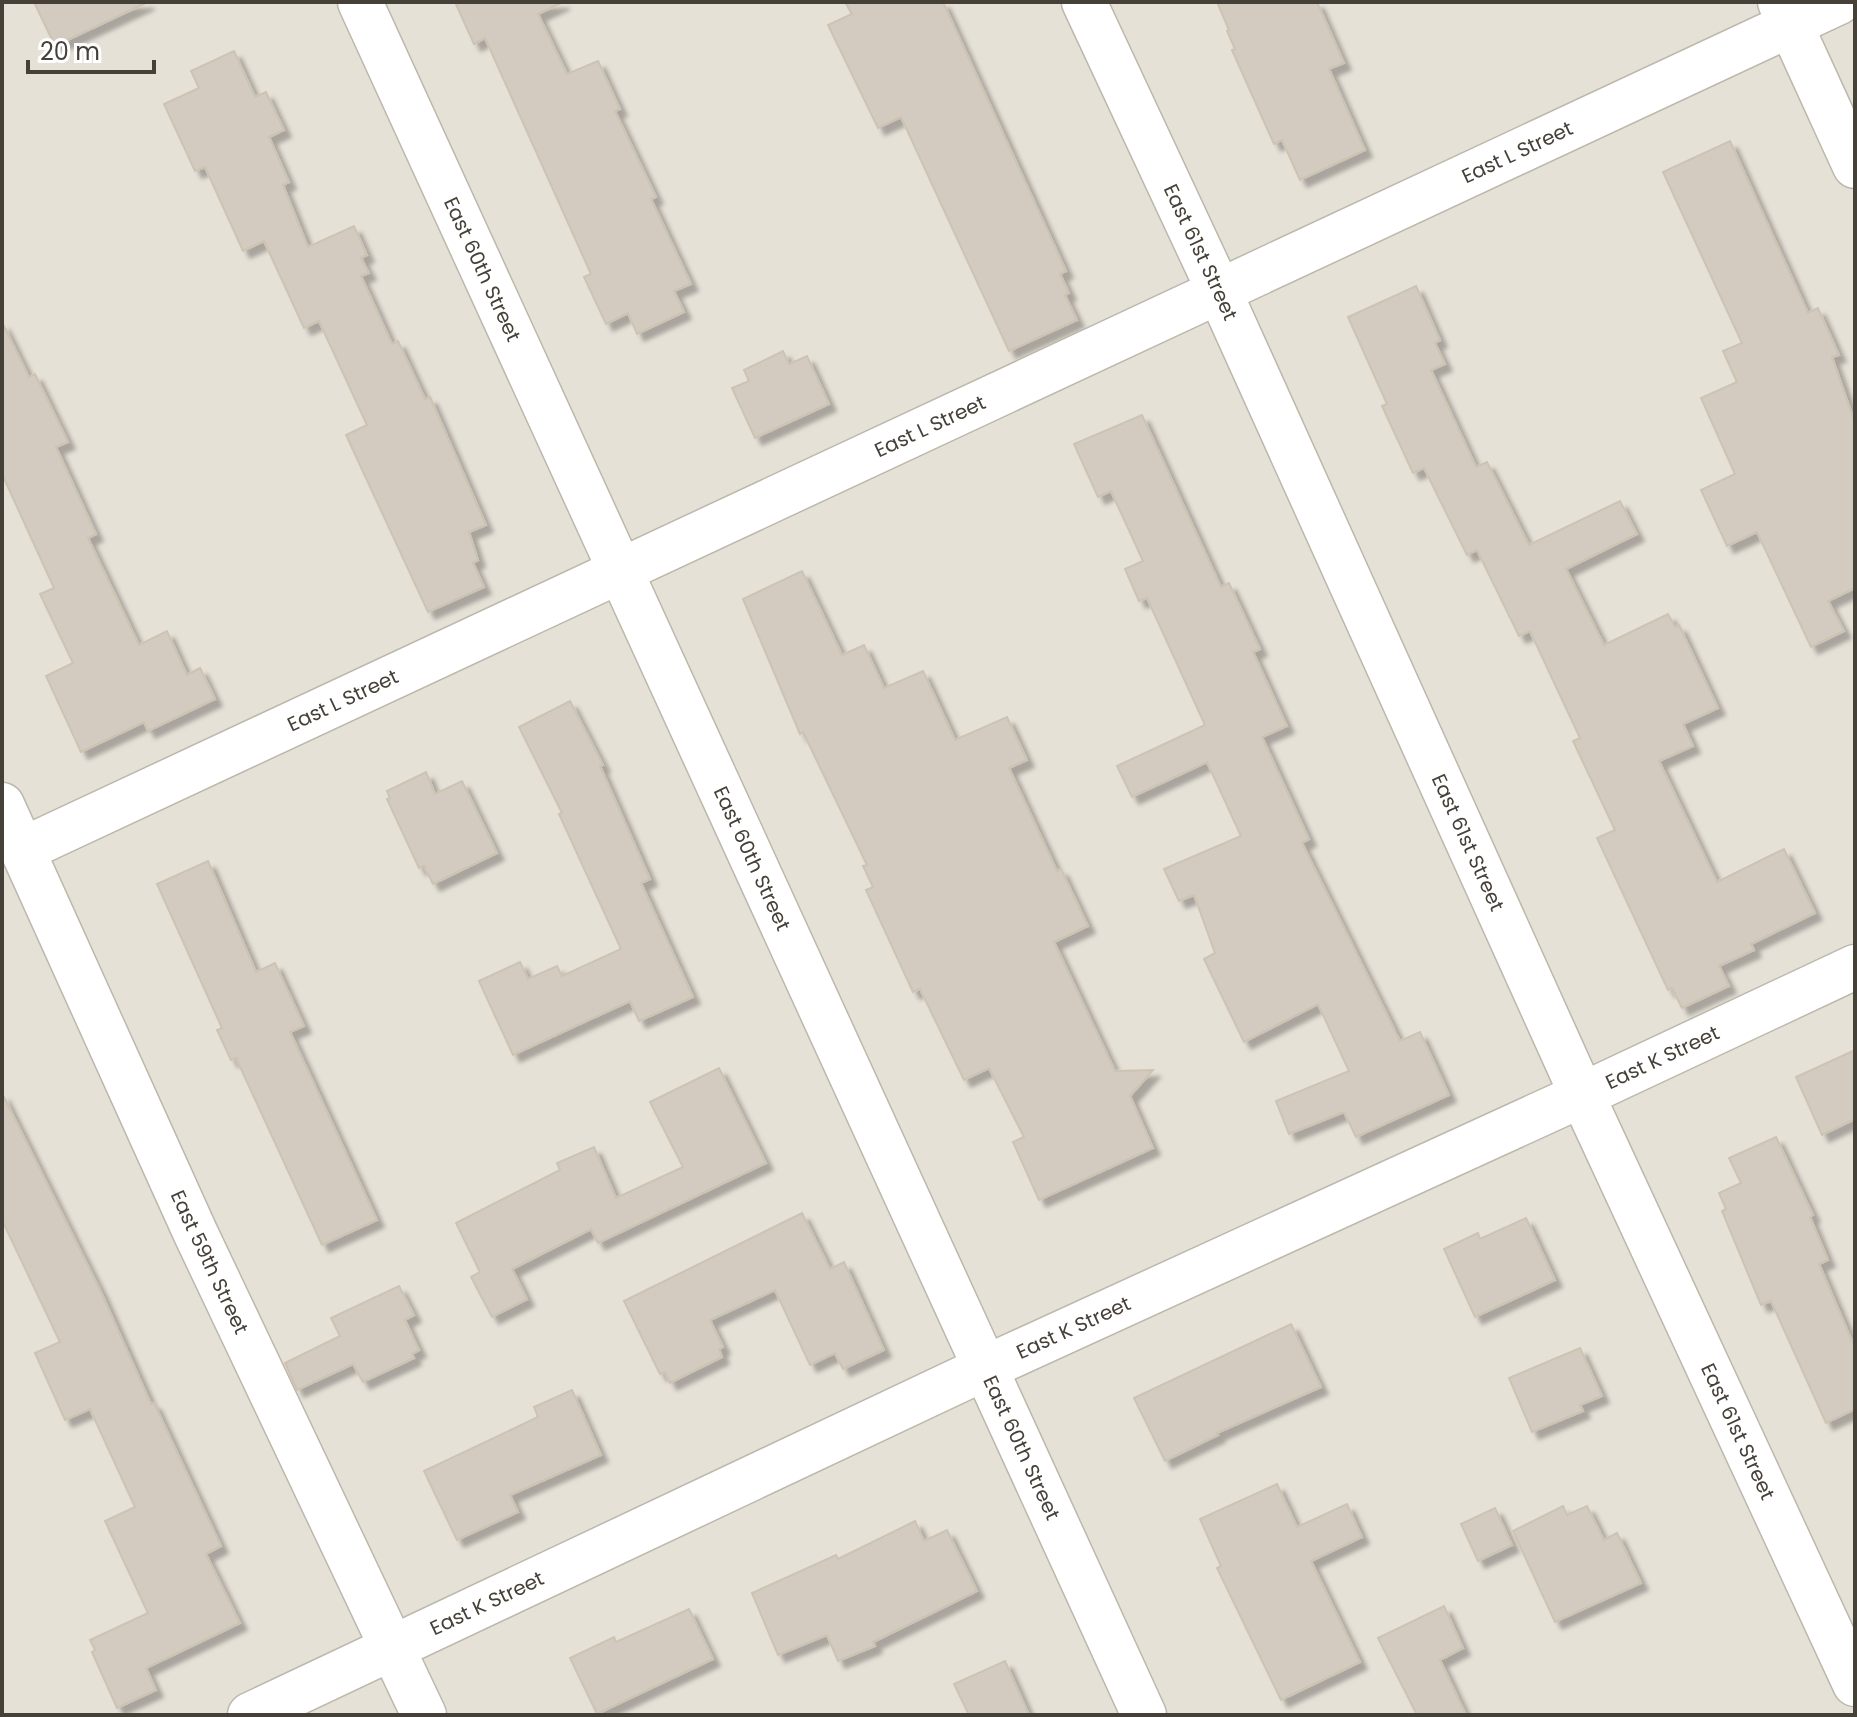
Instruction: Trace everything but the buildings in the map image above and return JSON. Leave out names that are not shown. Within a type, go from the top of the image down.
[{"type":"street","name":"East 60th Street","points":[[360,2],[1144,1715]]},
{"type":"street","name":"East 61st Street","points":[[1084,2],[1219,291],[1582,1095],[1855,1684]]},
{"type":"street","name":"East L Street","points":[[22,850],[1219,291],[1785,13],[1839,2]]},
{"type":"street","points":[[1785,13],[1855,166]]},
{"type":"street","name":"East 59th Street","points":[[2,805],[195,1232],[424,1715]]},
{"type":"street","name":"East K Street","points":[[250,1715],[985,1368],[1855,967]]},
{"type":"shaded area","points":[[2,2],[1855,2],[1855,1715],[2,1715]]}]
